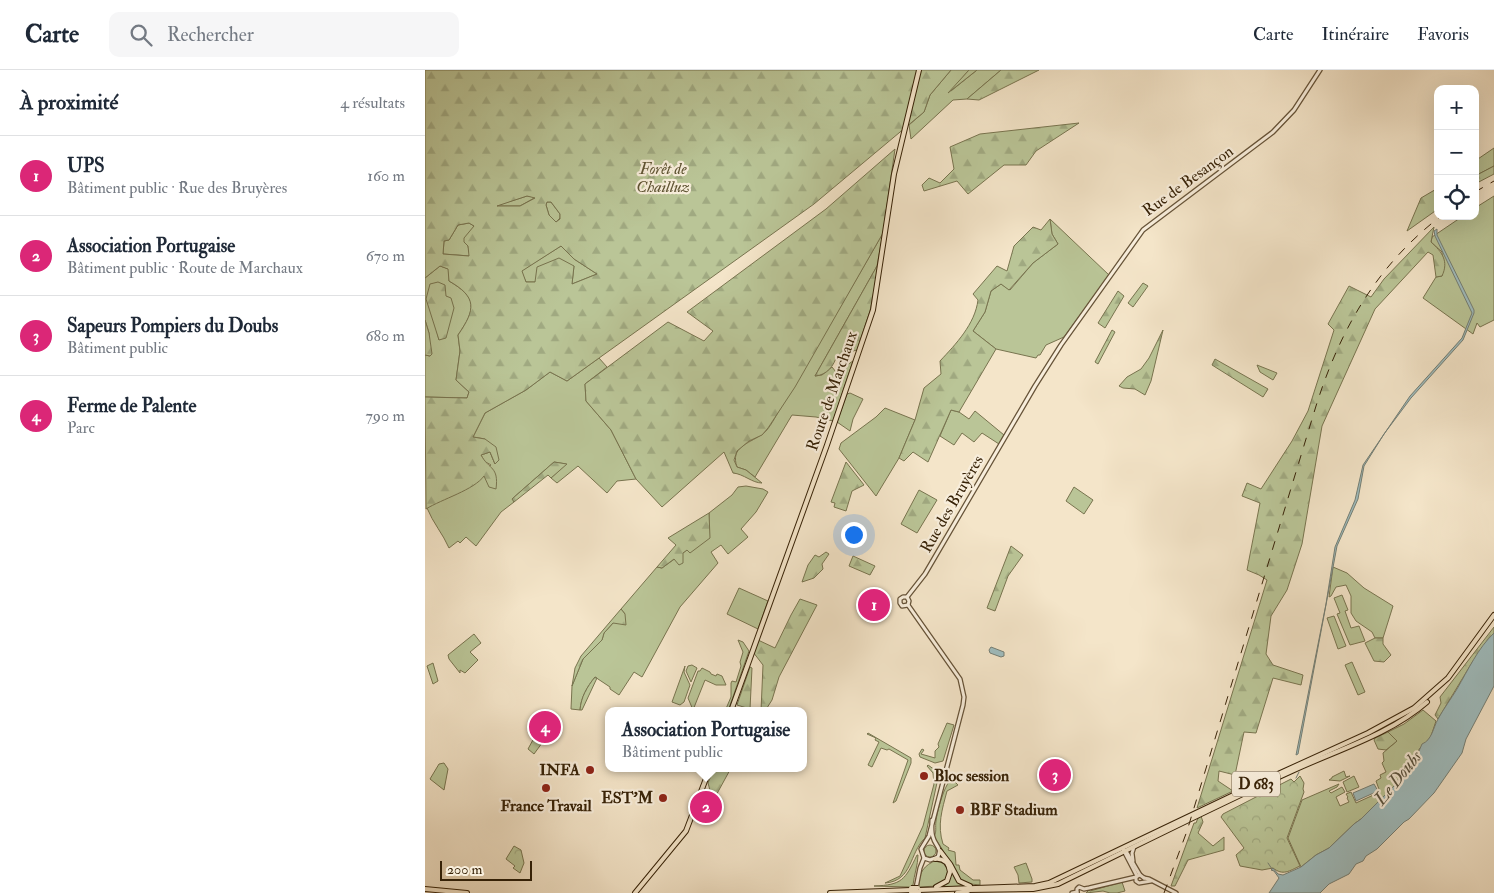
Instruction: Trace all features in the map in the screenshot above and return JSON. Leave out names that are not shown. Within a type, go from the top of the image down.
[{"type":"main road","name":"Route de Marchaux","points":[[732,707],[827,445],[873,310],[894,174],[919,70]]},
{"type":"main road","name":"D 683","points":[[895,893],[1035,886],[1049,883],[1125,852],[1391,721],[1424,701],[1448,678],[1494,617]]},
{"type":"main road","name":"D 683","points":[[830,893],[973,891],[1033,889],[1052,886],[1402,719],[1422,706],[1456,671],[1494,617]]},
{"type":"main road","points":[[1369,736],[1391,724],[1391,721]]},
{"type":"main road","points":[[1310,763],[1326,753]]},
{"type":"main road","points":[[637,892],[686,831],[708,772]]},
{"type":"main road","points":[[940,851],[961,883],[971,886],[990,887]]},
{"type":"main road","points":[[915,891],[938,887],[948,879],[950,872],[948,865],[941,859],[935,859]]},
{"type":"main road","points":[[425,890],[467,893]]},
{"type":"main road","points":[[957,893],[973,891]]},
{"type":"street","name":"Rue de Besançon","points":[[1015,420],[1061,345],[1143,230],[1273,132],[1294,110],[1320,70]]},
{"type":"street","name":"Rue des Bruyères","points":[[907,598],[925,574],[1015,420]]},
{"type":"street","points":[[908,605],[904,606],[900,603],[901,598],[909,600],[908,605],[957,673],[961,681],[964,697],[926,842],[921,849],[926,859]]},
{"type":"street","points":[[926,859],[935,859],[940,851],[932,836],[932,820]]},
{"type":"street","points":[[926,842],[935,843]]},
{"type":"street","points":[[1134,847],[1132,856],[1139,883],[1144,880]]},
{"type":"street","points":[[1125,852],[1134,864]]},
{"type":"street","points":[[1125,852],[1137,877]]},
{"type":"street","points":[[915,891],[920,868],[926,859]]},
{"type":"street","points":[[1071,893],[1077,892],[1079,888],[1084,891],[1137,877],[1154,882],[1176,893]]},
{"type":"green space","name":"Forêt de Chailluz","points":[[425,70],[951,70],[930,95],[924,112],[814,204],[567,381],[550,372],[526,390],[485,413],[473,437],[485,439],[496,447],[499,460],[495,464],[490,452],[481,455],[495,472],[496,489],[489,487],[484,476],[473,486],[426,509],[425,397],[467,398],[469,392],[456,380],[460,351],[458,335],[468,318],[471,304],[465,293],[449,281],[448,269],[440,266],[425,278]],"holes":[[[527,196],[535,198],[520,206],[497,206]],[[547,202],[551,202],[560,214],[560,219],[556,222],[549,215]],[[469,223],[474,226],[464,238],[464,242],[468,246],[469,256],[443,254],[444,241],[449,240],[458,225]],[[561,246],[574,259],[597,274],[572,284],[574,266],[559,258],[537,267],[535,282],[526,282],[522,271]]]},
{"type":"green space","points":[[951,70],[969,70],[951,91],[977,70],[1001,70],[967,99],[953,100],[911,139],[909,125],[924,112],[930,95]]},
{"type":"green space","points":[[969,70],[977,70],[948,93]]},
{"type":"green space","points":[[1001,70],[1039,70],[979,100],[967,99]]},
{"type":"green space","points":[[1079,123],[1036,151],[1026,165],[1004,165],[968,194],[957,181],[924,191],[922,185],[929,178],[940,183],[954,169],[950,147],[980,134]]},
{"type":"green space","points":[[1494,148],[1494,166],[1479,174],[1479,158]]},
{"type":"green space","points":[[895,149],[883,233],[795,387],[768,428],[762,435],[749,441],[737,451],[734,460],[737,467],[746,470],[762,483],[733,473],[724,452],[662,507],[636,479],[611,430],[586,401],[585,384],[668,322],[704,341],[713,331],[687,312],[826,209]]},
{"type":"green space","points":[[1494,166],[1494,174],[1479,182],[1479,174]]},
{"type":"green space","points":[[1434,190],[1434,212],[1407,231],[1421,198]]},
{"type":"green space","points":[[527,196],[536,197],[520,206],[495,206]]},
{"type":"green space","points":[[1494,196],[1494,320],[1480,327],[1477,323],[1473,334],[1423,298],[1436,277],[1442,276],[1442,252],[1431,242],[1432,237],[1457,220],[1479,220],[1479,205]]},
{"type":"green space","points":[[547,202],[551,202],[560,214],[560,218],[556,222],[549,215]]},
{"type":"green space","points":[[1050,219],[1109,275],[1064,337],[1046,345],[1036,358],[996,349],[973,331],[985,312],[991,291],[1001,284],[1010,290],[1033,263],[1058,244],[1052,234]]},
{"type":"green space","points":[[1050,219],[1052,234],[1058,244],[1033,263],[1009,290],[1001,284],[991,291],[985,312],[973,331],[996,349],[959,412],[951,410],[928,462],[913,452],[904,461],[899,458],[915,420],[924,388],[941,374],[940,361],[958,341],[973,317],[978,300],[973,294],[997,266],[1007,271],[1014,246],[1033,227],[1041,230]]},
{"type":"green space","points":[[469,223],[474,226],[468,246],[470,256],[443,254],[444,241],[449,240],[458,225]]},
{"type":"green space","points":[[1434,227],[1431,242],[1443,257],[1445,266],[1442,276],[1436,277],[1433,255],[1428,252],[1375,309],[1322,426],[1302,544],[1287,590],[1271,616],[1266,654],[1273,665],[1303,675],[1301,685],[1273,678],[1256,733],[1244,732],[1235,775],[1219,771],[1218,781],[1233,791],[1197,808],[1267,580],[1247,570],[1260,503],[1242,496],[1247,483],[1261,489],[1292,441],[1308,411],[1334,330],[1328,324],[1349,286],[1371,297],[1384,279]]},
{"type":"green space","points":[[883,233],[877,266],[815,376],[822,375],[832,367],[836,372],[853,361],[833,421],[792,415],[755,477],[746,470],[737,467],[735,460],[738,450],[764,433],[770,426]]},
{"type":"green space","points":[[561,246],[574,259],[597,274],[572,284],[574,266],[535,282],[526,282],[521,271]]},
{"type":"green space","points":[[440,266],[449,269],[449,281],[465,293],[469,299],[471,311],[458,335],[460,351],[456,380],[469,392],[467,398],[425,397],[425,355],[430,356],[429,333],[425,320],[425,278]],"holes":[[[446,296],[439,340],[435,324]]]},
{"type":"green space","points":[[877,266],[878,270],[870,311],[857,350],[837,355],[829,369],[823,374],[815,376]]},
{"type":"green space","points":[[438,282],[445,285],[446,296],[451,298],[454,308],[446,338],[439,340],[426,299],[430,284]]},
{"type":"green space","points":[[1143,283],[1148,286],[1133,307],[1128,303]]},
{"type":"green space","points":[[1118,291],[1124,296],[1105,328],[1098,323]]},
{"type":"green space","points":[[425,320],[432,354],[430,356],[425,355]]},
{"type":"green space","points":[[1112,330],[1115,332],[1098,364],[1095,362]]},
{"type":"green space","points":[[1163,330],[1151,381],[1145,395],[1135,389],[1119,386],[1127,377],[1141,369],[1149,358]]},
{"type":"green space","points":[[599,358],[607,367],[585,384],[586,401],[611,430],[636,479],[617,481],[607,493],[578,466],[557,483],[551,478],[566,464],[554,462],[513,498],[514,502],[501,512],[476,546],[466,537],[460,543],[458,541],[449,548],[427,508],[491,465],[484,461],[481,455],[490,452],[495,464],[485,439],[473,437],[485,413],[526,390],[550,372],[567,381]]},
{"type":"green space","points":[[1215,359],[1268,389],[1263,397],[1212,365]]},
{"type":"green space","points":[[1257,365],[1277,373],[1273,380],[1260,372]]},
{"type":"green space","points":[[850,393],[863,399],[853,419],[850,431],[837,422],[847,394]]},
{"type":"green space","points":[[885,408],[915,420],[899,458],[876,496],[839,449],[841,443]]},
{"type":"green space","points":[[951,410],[959,412],[969,419],[975,411],[1004,435],[999,444],[982,433],[974,442],[962,433],[954,445],[940,436]]},
{"type":"green space","points":[[554,462],[567,464],[551,478],[548,475],[514,502],[512,499]]},
{"type":"green space","points":[[846,462],[864,485],[852,491],[846,511],[834,507],[835,503],[831,502]]},
{"type":"green space","points":[[746,486],[763,489],[768,492],[756,512],[741,529],[748,537],[728,554],[721,545],[711,552],[718,563],[680,607],[642,677],[634,672],[619,695],[595,677],[585,692],[580,710],[571,709],[572,686],[583,659],[602,640],[604,633],[613,623],[625,614],[621,609],[657,567],[662,568],[687,550],[709,538],[709,513],[732,495],[738,487]]},
{"type":"green space","points":[[1074,487],[1093,500],[1084,514],[1066,501]]},
{"type":"green space","points":[[919,490],[937,500],[917,533],[901,524]]},
{"type":"green space","points":[[709,513],[710,538],[690,553],[687,550],[683,553],[683,563],[679,565],[674,559],[662,568],[657,567],[676,545],[668,538]]},
{"type":"green space","points":[[1011,546],[1023,555],[1008,576],[995,611],[987,608]]},
{"type":"green space","points":[[826,552],[829,554],[822,564],[823,569],[814,578],[802,582],[808,565],[815,555],[819,557]]},
{"type":"green space","points":[[853,556],[875,566],[870,575],[849,566]]},
{"type":"green space","points":[[1333,567],[1347,573],[1364,588],[1393,606],[1383,638],[1375,638],[1372,632],[1356,621],[1351,613],[1351,596],[1346,585],[1336,587],[1329,597]]},
{"type":"green space","points":[[739,588],[768,601],[758,629],[727,614]]},
{"type":"green space","points":[[1342,595],[1348,610],[1345,611],[1351,628],[1359,626],[1365,641],[1350,645],[1337,614],[1340,613],[1334,598]]},
{"type":"green space","points":[[800,599],[817,605],[779,677],[772,700],[768,707],[761,707],[763,665],[753,652],[758,640],[775,648]]},
{"type":"green space","points":[[621,609],[625,614],[626,625],[613,623],[604,633],[602,640],[583,659],[572,686],[575,668],[581,656]]},
{"type":"green space","points":[[1334,616],[1346,646],[1338,649],[1327,618]]},
{"type":"green space","points":[[1494,627],[1494,633],[1473,661],[1438,719],[1435,715],[1441,703],[1440,697]]},
{"type":"green space","points":[[474,634],[481,643],[470,652],[478,660],[465,673],[460,670],[460,673],[448,655]]},
{"type":"green space","points":[[1375,638],[1383,638],[1383,644],[1391,655],[1384,662],[1374,661],[1365,643]]},
{"type":"green space","points":[[738,640],[743,642],[749,651],[729,707],[727,707],[731,697],[731,683],[732,681],[736,682],[743,652]]},
{"type":"green space","points":[[1352,662],[1365,692],[1358,695],[1345,665]]},
{"type":"green space","points":[[433,663],[438,681],[433,684],[427,666]]},
{"type":"green space","points":[[692,665],[697,668],[691,682],[686,671],[688,666]]},
{"type":"green space","points":[[685,666],[684,672],[690,685],[684,702],[680,705],[672,702]]},
{"type":"green space","points":[[750,667],[752,668],[750,707],[737,705]]},
{"type":"green space","points":[[702,668],[716,676],[717,674],[722,676],[726,685],[716,685],[705,680],[694,707],[692,707],[688,698],[698,671]]},
{"type":"green space","points":[[595,677],[597,678],[582,710],[580,710],[585,692]]},
{"type":"green space","points":[[1423,710],[1436,721],[1431,736],[1405,768],[1395,785],[1329,848],[1316,855],[1301,867],[1288,838],[1302,800],[1339,784],[1329,791],[1331,793],[1342,787],[1345,792],[1336,797],[1340,806],[1349,802],[1346,794],[1351,792],[1356,803],[1380,792],[1376,781],[1381,778],[1380,775],[1386,772],[1382,763],[1384,761],[1383,753],[1397,741],[1388,732],[1404,724]]},
{"type":"green space","points":[[542,720],[556,726],[555,728],[547,729],[543,733],[537,731]]},
{"type":"green space","points":[[947,723],[954,725],[943,761],[935,763],[920,757],[919,754],[922,749],[924,750],[921,754],[935,758],[935,751],[939,747],[938,744]]},
{"type":"green space","points":[[1388,732],[1397,741],[1386,750],[1378,749],[1375,738]]},
{"type":"green space","points":[[868,733],[911,758],[911,763],[896,801],[893,803],[908,760],[889,749],[881,748],[872,767],[868,765],[879,742]]},
{"type":"green space","points":[[534,738],[542,743],[534,754],[528,749]]},
{"type":"green space","points":[[444,763],[448,769],[444,790],[430,779],[439,764]]},
{"type":"green space","points":[[928,765],[935,770],[938,778],[925,838],[916,851],[906,872],[894,881],[885,883],[900,876],[923,826],[934,784],[933,773]]},
{"type":"green space","points":[[1344,771],[1346,777],[1350,776],[1340,781],[1329,780],[1332,777]]},
{"type":"green space","points":[[712,772],[729,772],[713,801],[708,783]]},
{"type":"green space","points":[[1300,776],[1304,783],[1304,792],[1287,838],[1300,866],[1289,871],[1280,872],[1273,868],[1262,870],[1240,866],[1236,855],[1244,848],[1221,817],[1223,814],[1291,779],[1294,782]]},
{"type":"green space","points":[[1354,776],[1359,787],[1347,792],[1343,782]]},
{"type":"green space","points":[[951,780],[958,785],[947,791],[940,824],[941,837],[943,844],[949,848],[948,850],[955,852],[956,865],[959,865],[960,870],[973,880],[980,880],[980,885],[961,880],[934,836],[941,799]]},
{"type":"green space","points":[[1201,816],[1203,822],[1198,833],[1213,846],[1224,837],[1224,850],[1188,860],[1175,886],[1171,886],[1194,823]]},
{"type":"green space","points":[[928,845],[932,845],[936,851],[932,857],[928,857],[924,853],[924,849]]},
{"type":"green space","points":[[514,846],[521,850],[524,863],[520,873],[506,859]]},
{"type":"green space","points":[[917,855],[913,885],[909,887],[874,886],[891,884],[901,880],[906,876]]},
{"type":"green space","points":[[937,860],[943,861],[948,868],[946,880],[937,886],[919,887],[923,870]]},
{"type":"green space","points":[[1026,863],[1032,882],[1019,883],[1014,867]]},
{"type":"green space","points":[[951,870],[957,881],[965,886],[941,887],[949,880]]},
{"type":"green space","points":[[1122,882],[1125,891],[1117,893],[1103,891],[1086,893],[1089,890]]},
{"type":"water","points":[[1437,229],[1437,235],[1474,313],[1463,340],[1411,398],[1385,432],[1410,396],[1462,338],[1472,313],[1435,236],[1434,231]]},
{"type":"water","points":[[1383,436],[1364,466],[1358,499],[1337,546],[1298,754],[1296,755],[1326,604],[1335,547],[1355,500],[1363,465]]},
{"type":"water","points":[[1494,633],[1494,686],[1466,739],[1462,753],[1434,793],[1377,849],[1366,856],[1363,861],[1356,864],[1349,874],[1329,884],[1320,893],[1269,893],[1279,878],[1271,870],[1273,868],[1278,874],[1283,875],[1301,867],[1316,855],[1329,848],[1395,785],[1422,744],[1430,737],[1438,719],[1483,645]]},
{"type":"water","points":[[991,647],[1004,652],[1004,656],[1001,657],[990,653]]},
{"type":"water","points":[[1374,784],[1378,791],[1356,801],[1353,793]]},
{"type":"waterway","points":[[1296,778],[1299,772]]},
{"type":"waterway","points":[[1268,863],[1272,869]]},
{"type":"railway","points":[[1479,190],[1494,181]]},
{"type":"railway","points":[[1164,893],[1187,831],[1326,378],[1349,326],[1379,278],[1397,256],[1436,220]]},
{"type":"place","name":"UPS","points":[[874,605]]},
{"type":"place","name":"Ferme de Palente","points":[[545,727]]},
{"type":"place","name":"INFA","points":[[590,770]]},
{"type":"place","name":"Sapeurs Pompiers du Doubs","points":[[1055,775]]},
{"type":"place","name":"Bloc session","points":[[924,776]]},
{"type":"place","name":"France Travail","points":[[546,788]]},
{"type":"place","name":"EST’M","points":[[663,798]]},
{"type":"place","name":"Association Portugaise","points":[[706,807]]},
{"type":"place","name":"BBF Stadium","points":[[960,810]]},
{"type":"water label","name":"Le Doubs","points":[[1398,778]]}]
